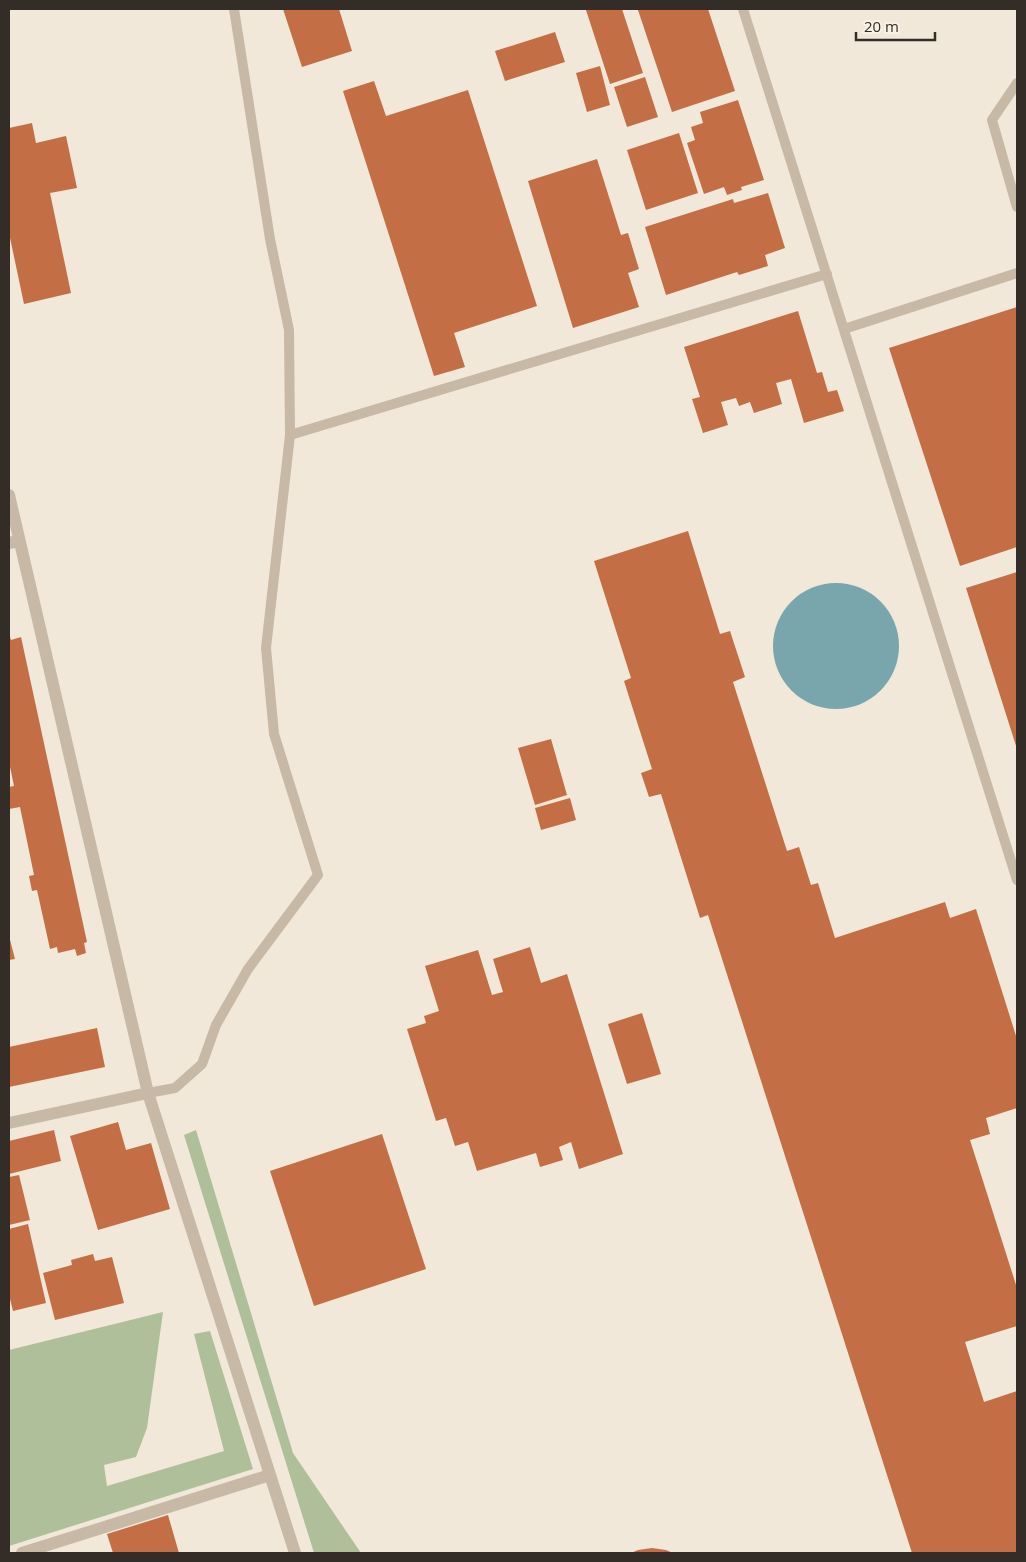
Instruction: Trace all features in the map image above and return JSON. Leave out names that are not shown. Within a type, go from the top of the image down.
[{"type":"street","points":[[9,495],[14,542],[148,1094],[295,1553]]},
{"type":"street","points":[[9,1123],[148,1094]]},
{"type":"street","points":[[22,1553],[270,1475]]},
{"type":"lane","points":[[148,1094],[175,1088],[202,1064],[216,1025],[248,968],[318,875],[274,734],[266,648],[290,435],[289,330],[270,239],[234,9]]},
{"type":"lane","points":[[743,9],[1017,880]]},
{"type":"lane","points":[[1017,83],[992,120],[1017,208]]},
{"type":"lane","points":[[844,329],[1017,273]]},
{"type":"lane","points":[[290,435],[826,274]]},
{"type":"green space","points":[[196,1130],[293,1453],[361,1553],[314,1553],[184,1135]]},
{"type":"green space","points":[[163,1312],[147,1428],[136,1457],[104,1465],[107,1486],[224,1451],[194,1334],[210,1331],[253,1469],[9,1546],[9,1350]]},
{"type":"water","points":[[836,583],[860,587],[881,601],[895,622],[899,646],[895,670],[881,691],[860,705],[836,709],[812,705],[791,691],[777,670],[773,646],[777,622],[791,601],[812,587]]},
{"type":"building","points":[[283,9],[339,9],[352,51],[302,67]]},
{"type":"building","points":[[622,9],[643,73],[610,84],[586,10]]},
{"type":"building","points":[[708,9],[735,91],[672,112],[638,10]]},
{"type":"building","points":[[555,32],[565,62],[505,81],[495,51]]},
{"type":"building","points":[[600,66],[610,105],[587,112],[576,73]]},
{"type":"building","points":[[645,77],[658,117],[627,127],[614,87]]},
{"type":"building","points":[[374,81],[386,116],[468,90],[537,306],[454,333],[465,367],[434,376],[343,91]]},
{"type":"building","points":[[738,100],[764,180],[741,187],[742,190],[727,195],[724,187],[704,194],[687,143],[695,140],[691,127],[703,123],[700,112]]},
{"type":"building","points":[[32,123],[36,143],[66,136],[77,188],[50,193],[71,293],[24,304],[9,233],[9,128]]},
{"type":"building","points":[[679,133],[698,193],[646,210],[627,150]]},
{"type":"building","points":[[597,159],[621,235],[628,233],[639,269],[628,273],[639,307],[573,328],[528,181]]},
{"type":"building","points":[[768,193],[785,248],[765,255],[768,266],[739,275],[737,272],[666,295],[645,227],[733,199],[734,203]]},
{"type":"building","points":[[1017,307],[1017,547],[960,566],[889,348]]},
{"type":"building","points":[[798,311],[817,373],[822,372],[828,392],[837,390],[844,411],[804,423],[791,379],[776,383],[782,404],[754,413],[750,402],[739,406],[736,398],[721,402],[728,425],[703,433],[692,399],[700,397],[684,347]]},
{"type":"building","points":[[688,531],[720,634],[730,631],[745,677],[733,682],[787,851],[799,847],[811,885],[818,883],[835,938],[945,902],[950,918],[976,909],[1017,1039],[1017,1108],[986,1118],[990,1134],[970,1140],[1017,1288],[1017,1326],[965,1342],[984,1402],[1017,1391],[1017,1553],[912,1553],[708,915],[700,918],[661,794],[649,797],[641,773],[652,769],[624,681],[631,678],[594,561]]},
{"type":"building","points":[[1017,572],[1017,749],[966,588]]},
{"type":"building","points":[[9,634],[11,640],[21,637],[87,942],[84,943],[86,953],[77,956],[75,949],[58,953],[57,947],[50,949],[37,890],[32,891],[29,876],[34,875],[20,807],[9,809],[9,787],[14,786],[9,762]]},
{"type":"building","points":[[551,739],[567,795],[535,805],[518,748]]},
{"type":"building","points":[[570,798],[576,820],[541,830],[535,808]]},
{"type":"building","points":[[9,936],[15,959],[9,960]]},
{"type":"building","points":[[530,947],[541,983],[567,974],[623,1154],[579,1169],[571,1142],[559,1147],[563,1160],[540,1167],[536,1153],[477,1171],[468,1142],[455,1146],[446,1118],[436,1121],[407,1029],[426,1023],[424,1016],[439,1011],[425,966],[478,950],[492,995],[503,992],[493,959]]},
{"type":"building","points":[[642,1013],[661,1074],[627,1084],[608,1024]]},
{"type":"building","points":[[97,1028],[105,1067],[9,1087],[9,1047]]},
{"type":"building","points":[[118,1122],[126,1150],[151,1143],[170,1209],[98,1230],[70,1136]]},
{"type":"building","points":[[54,1130],[61,1161],[9,1174],[9,1141]]},
{"type":"building","points":[[382,1134],[426,1269],[314,1306],[270,1171]]},
{"type":"building","points":[[19,1175],[30,1220],[9,1225],[9,1177]]},
{"type":"building","points":[[28,1224],[46,1303],[13,1311],[9,1295],[9,1229]]},
{"type":"building","points":[[93,1254],[95,1261],[112,1257],[124,1303],[55,1320],[43,1273],[72,1265],[71,1260]]},
{"type":"building","points":[[168,1515],[179,1553],[113,1553],[107,1534]]},
{"type":"building","points":[[652,1548],[673,1553],[631,1553],[638,1550]]}]
